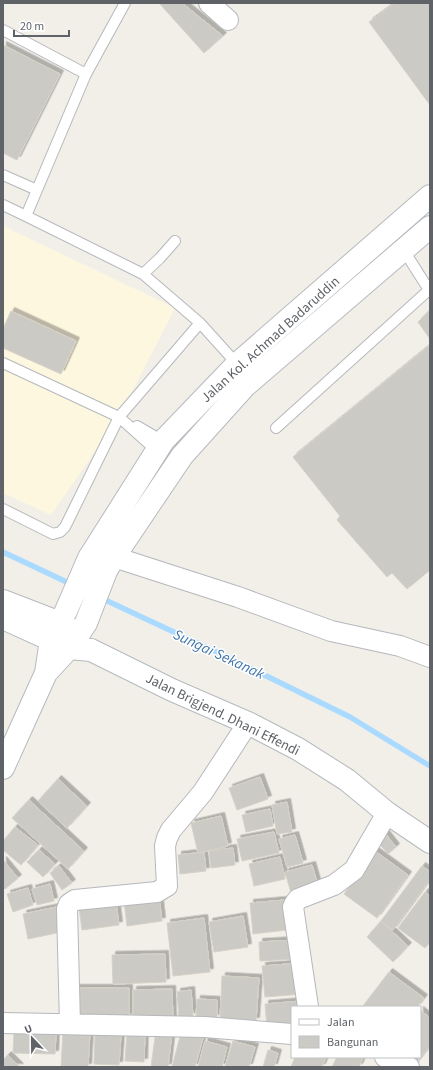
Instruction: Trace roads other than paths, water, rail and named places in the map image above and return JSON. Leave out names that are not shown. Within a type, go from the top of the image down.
[{"type":"main road","name":"Jalan Kol. Achmad Badaruddin","points":[[103,562],[160,446],[238,364],[430,196]]},
{"type":"main road","name":"Jalan Kol. Achmad Badaruddin","points":[[103,562],[182,456],[245,386],[430,227]]},
{"type":"main road","points":[[3,768],[46,673],[71,633],[103,562]]},
{"type":"main road","points":[[3,601],[71,633]]},
{"type":"main road","points":[[3,618],[71,633]]},
{"type":"main road","name":"Jalan Brigjend. Dhani Effendi","points":[[71,633],[172,690],[248,723],[298,749],[347,780],[387,813],[430,842]]},
{"type":"street","points":[[209,3],[228,20]]},
{"type":"street","points":[[103,562],[238,597],[331,631],[400,646],[430,657]]},
{"type":"street","points":[[70,1024],[67,909],[69,904],[75,900],[158,892],[166,886],[165,846],[171,830],[203,792],[248,723]]},
{"type":"street","points":[[308,1006],[294,907],[295,903],[298,899],[334,885],[354,870],[387,813]]},
{"type":"street","points":[[3,1023],[205,1027],[291,1034]]},
{"type":"street","points":[[387,1058],[409,1067]]},
{"type":"lane","points":[[26,216],[86,74],[125,3]]},
{"type":"lane","points":[[3,30],[86,74]]},
{"type":"lane","points":[[3,175],[37,190]]},
{"type":"lane","points":[[3,205],[143,274],[200,323],[238,364]]},
{"type":"lane","points":[[143,274],[175,241]]},
{"type":"lane","points":[[276,428],[429,289],[404,249]]},
{"type":"lane","points":[[3,509],[53,534],[60,532],[65,527],[119,417],[200,323]]},
{"type":"lane","points":[[3,363],[119,417],[160,446]]},
{"type":"waterway","name":"Sungai Sekanak","points":[[3,552],[73,585]]},
{"type":"waterway","name":"Sungai Sekanak","points":[[101,598],[236,661],[350,717],[430,766]]}]
